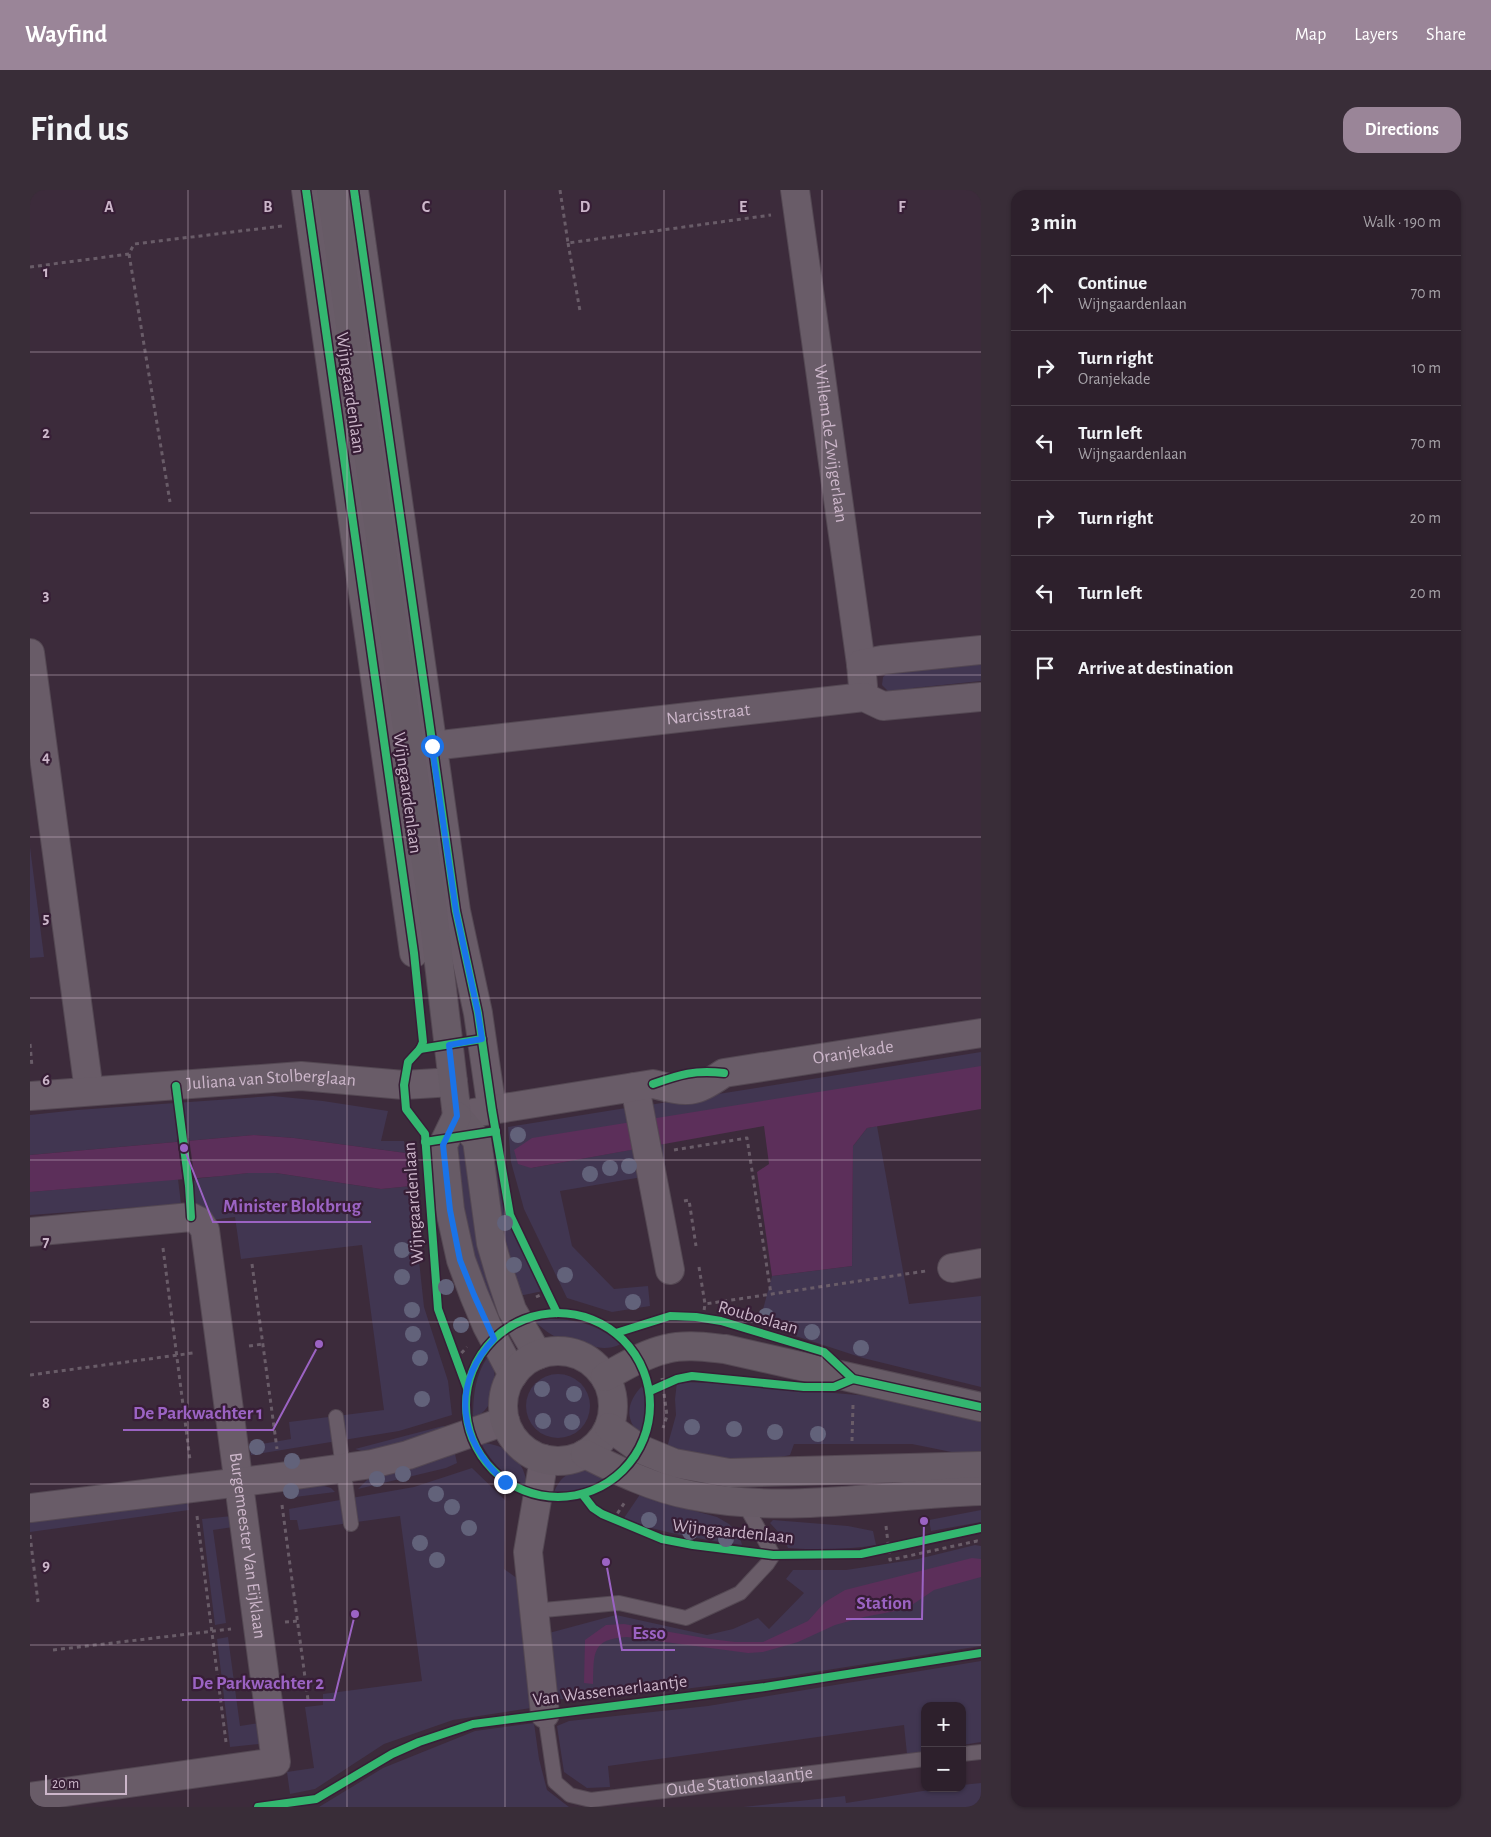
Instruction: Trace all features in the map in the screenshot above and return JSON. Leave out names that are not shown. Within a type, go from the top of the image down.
[{"type":"main road","name":"Wijngaardenlaan","points":[[330,190],[432,904],[453,1082],[457,1116],[443,1145],[450,1210],[460,1260],[487,1326],[513,1375]]},
{"type":"main road","points":[[457,1116],[478,1140],[492,1243],[500,1274],[512,1310],[538,1355]]},
{"type":"main road","name":"Rouboslaan","points":[[605,1377],[654,1353],[678,1347],[701,1346],[725,1349],[981,1408]]},
{"type":"main road","points":[[559,1351],[570,1352],[590,1361],[605,1377],[612,1397],[612,1418],[609,1427],[599,1442],[585,1454],[565,1460],[544,1459],[524,1449],[516,1441],[505,1421],[504,1397],[513,1375],[528,1360],[538,1355],[559,1351]]},
{"type":"main road","points":[[609,1427],[640,1449],[674,1464],[729,1474],[981,1466]]},
{"type":"main road","name":"Wijngaardenlaan","points":[[585,1454],[622,1473],[664,1488],[689,1495],[756,1504],[981,1491]]},
{"type":"street","name":"Wijngaardenlaan","points":[[306,190],[414,952]]},
{"type":"street","name":"Wijngaardenlaan","points":[[354,190],[456,911],[478,1013],[492,1110]]},
{"type":"street","name":"Willem de Zwijgerlaan","points":[[796,201],[861,664],[864,697]]},
{"type":"street","points":[[861,664],[882,660],[981,650]]},
{"type":"street","points":[[30,653],[89,1091]]},
{"type":"street","name":"Narcisstraat","points":[[432,746],[864,697],[884,706],[981,696]]},
{"type":"street","name":"Wijngaardenlaan","points":[[403,869],[432,904]]},
{"type":"street","name":"Oranjekade","points":[[457,1116],[653,1084],[683,1091],[703,1087],[724,1073],[981,1033]]},
{"type":"street","name":"Juliana van Stolberglaan","points":[[30,1096],[301,1076],[404,1086],[453,1082]]},
{"type":"street","points":[[635,1087],[649,1152],[670,1270]]},
{"type":"street","name":"Burgemeester Van Eijklaan","points":[[30,1232],[191,1217],[199,1221],[205,1230],[276,1762],[30,1797]]},
{"type":"street","points":[[952,1268],[981,1263]]},
{"type":"street","points":[[30,1508],[343,1468],[408,1456],[505,1421]]},
{"type":"street","name":"Oude Stationslaantje","points":[[544,1459],[528,1552],[545,1714]]},
{"type":"lane","points":[[336,1416],[351,1524]]},
{"type":"lane","points":[[534,1611],[619,1603],[686,1618],[740,1592],[768,1564],[773,1555],[744,1502]]},
{"type":"lane","name":"Oude Stationslaantje","points":[[545,1714],[555,1782],[570,1795],[591,1800],[921,1759]]},
{"type":"lane","points":[[966,1754],[981,1752]]},
{"type":"path","points":[[560,190],[580,311]]},
{"type":"path","points":[[568,243],[796,201]]},
{"type":"path","points":[[170,502],[129,254],[134,244],[310,222]]},
{"type":"path","points":[[30,267],[129,254]]},
{"type":"path","points":[[649,1152],[747,1138],[771,1294]]},
{"type":"path","points":[[658,1205],[689,1200],[696,1247]]},
{"type":"path","points":[[699,1266],[705,1304],[699,1317]]},
{"type":"path","points":[[705,1304],[952,1268]]},
{"type":"path","points":[[543,1284],[550,1299]]},
{"type":"path","points":[[30,1375],[263,1344]]},
{"type":"path","points":[[453,1351],[459,1366]]},
{"type":"path","points":[[852,1442],[853,1379]]},
{"type":"path","points":[[657,1387],[670,1382]]},
{"type":"path","points":[[608,1517],[620,1523]]},
{"type":"path","points":[[886,1526],[890,1560],[977,1541],[981,1542]]},
{"type":"path","points":[[30,1535],[38,1602]]},
{"type":"path","points":[[880,1550],[899,1547]]},
{"type":"path","points":[[53,1650],[298,1621]]},
{"type":"shaded area","points":[[981,661],[981,681],[913,688],[915,695],[894,697],[882,685],[883,677],[892,670]]},
{"type":"shaded area","points":[[30,847],[44,957],[30,958]]},
{"type":"shaded area","points":[[981,1052],[981,1068],[652,1120],[649,1105]]},
{"type":"shaded area","points":[[981,1066],[981,1109],[867,1128],[853,1146],[852,1266],[772,1276],[757,1172],[769,1164],[764,1126],[531,1168],[518,1164],[514,1150],[532,1138]]},
{"type":"shaded area","points":[[273,1096],[323,1101],[388,1111],[381,1141],[404,1141],[406,1153],[294,1138],[254,1135],[30,1155],[30,1115]]},
{"type":"shaded area","points":[[632,1107],[636,1123],[531,1168],[663,1144],[666,1173],[560,1191],[572,1246],[614,1289],[648,1286],[650,1306],[612,1312],[567,1298],[524,1209],[511,1162],[508,1127]]},
{"type":"shaded area","points":[[877,1126],[909,1304],[981,1296],[981,1387],[863,1358],[759,1324],[772,1276],[852,1266],[853,1146],[867,1128]]},
{"type":"shaded area","points":[[254,1135],[294,1138],[406,1153],[411,1186],[381,1189],[276,1173],[248,1173],[30,1192],[30,1155]]},
{"type":"shaded area","points":[[487,1140],[493,1140],[507,1219],[543,1291],[519,1296],[499,1219]]},
{"type":"shaded area","points":[[469,1143],[501,1304],[490,1312],[468,1253],[456,1145]]},
{"type":"shaded area","points":[[248,1173],[276,1173],[381,1189],[411,1186],[424,1307],[448,1381],[452,1415],[399,1431],[251,1455],[250,1446],[291,1439],[289,1422],[384,1410],[362,1245],[241,1259],[235,1217],[211,1220],[195,1203],[193,1179]]},
{"type":"shaded area","points":[[178,1179],[181,1204],[30,1215],[30,1192]]},
{"type":"shaded area","points":[[546,1319],[567,1320],[595,1327],[621,1344],[602,1348],[574,1340],[558,1338],[535,1322]]},
{"type":"shaded area","points":[[491,1353],[495,1381],[492,1399],[488,1407],[473,1419],[478,1376]]},
{"type":"shaded area","points":[[552,1374],[564,1374],[581,1383],[588,1394],[590,1406],[588,1418],[581,1429],[564,1438],[552,1438],[540,1433],[531,1424],[526,1412],[526,1400],[531,1388],[540,1379]]},
{"type":"shaded area","points":[[677,1382],[718,1383],[869,1396],[981,1422],[981,1458],[912,1444],[794,1444],[790,1455],[725,1469],[666,1451],[676,1415]]},
{"type":"shaded area","points":[[642,1386],[646,1398],[646,1410],[640,1435],[631,1422],[629,1410],[633,1398]]},
{"type":"shaded area","points":[[443,1426],[447,1428],[369,1453],[355,1449]]},
{"type":"shaded area","points":[[481,1443],[499,1446],[513,1455],[522,1468],[527,1486],[512,1479],[500,1469]]},
{"type":"shaded area","points":[[455,1454],[457,1463],[446,1468],[358,1489],[368,1479]]},
{"type":"shaded area","points":[[472,1468],[505,1500],[504,1569],[518,1579],[531,1708],[453,1720],[384,1744],[315,1789],[290,1794],[287,1772],[314,1768],[305,1707],[323,1705],[323,1694],[422,1681],[400,1516],[299,1530],[297,1520],[290,1520],[289,1509],[414,1487]]},
{"type":"shaded area","points":[[583,1469],[609,1476],[591,1487],[554,1492],[565,1476]]},
{"type":"shaded area","points":[[321,1483],[321,1485],[331,1488],[335,1492],[287,1498],[284,1495],[284,1488]]},
{"type":"shaded area","points":[[641,1493],[676,1506],[717,1517],[729,1524],[739,1534],[742,1545],[667,1532],[624,1518]]},
{"type":"shaded area","points":[[187,1501],[189,1510],[30,1532],[30,1522]]},
{"type":"shaded area","points":[[981,1510],[981,1522],[931,1531],[929,1520]]},
{"type":"shaded area","points":[[232,1516],[233,1527],[213,1530],[226,1623],[215,1625],[202,1519]]},
{"type":"shaded area","points":[[773,1520],[848,1526],[873,1531],[876,1545],[832,1549],[788,1548],[783,1537],[770,1523]]},
{"type":"shaded area","points":[[975,1545],[981,1546],[981,1646],[782,1677],[602,1699],[553,1699],[549,1633],[616,1615],[707,1635],[733,1629],[758,1618],[769,1629],[804,1593],[786,1579],[793,1570],[846,1570],[918,1559]]},
{"type":"shaded area","points":[[972,1558],[981,1559],[981,1577],[934,1590],[906,1609],[835,1625],[798,1642],[763,1652],[748,1653],[627,1637],[615,1638],[601,1645],[597,1650],[593,1684],[584,1683],[585,1640],[606,1625],[624,1624],[735,1642],[763,1642],[808,1621],[825,1602],[845,1590]]},
{"type":"shaded area","points":[[228,1637],[240,1726],[260,1723],[262,1736],[259,1744],[230,1747],[217,1639]]},
{"type":"shaded area","points":[[981,1661],[981,1742],[966,1744],[966,1702],[921,1702],[921,1752],[907,1754],[904,1725],[608,1766],[610,1787],[587,1788],[564,1772],[557,1726],[569,1721],[708,1706]]},
{"type":"shaded area","points":[[534,1723],[539,1759],[547,1790],[569,1807],[319,1807],[383,1768],[475,1731]]},
{"type":"shaded area","points":[[981,1783],[981,1807],[743,1807],[845,1796],[846,1803],[921,1791],[966,1792],[966,1785]]},
{"type":"pier","points":[[189,1138],[195,1181],[183,1182],[177,1139]]},
{"type":"cycle path","points":[[306,190],[414,953],[423,1042],[420,1049],[408,1062],[404,1085],[406,1109],[425,1134],[438,1309],[467,1388]]},
{"type":"cycle path","points":[[354,190],[456,911],[478,1013],[510,1215],[557,1313]]},
{"type":"cycle path","points":[[420,1049],[482,1039]]},
{"type":"cycle path","points":[[653,1084],[688,1074],[704,1072],[724,1073]]},
{"type":"cycle path","points":[[176,1086],[189,1186],[191,1217]]},
{"type":"cycle path","points":[[425,1142],[496,1131]]},
{"type":"cycle path","points":[[567,1313],[576,1314],[602,1323],[629,1346],[640,1361],[649,1387],[650,1405],[649,1423],[640,1449],[617,1476],[602,1487],[576,1496],[549,1497],[540,1496],[514,1487],[487,1464],[476,1449],[467,1423],[466,1396],[467,1387],[476,1361],[499,1334],[514,1323],[540,1314],[567,1313]]},
{"type":"cycle path","points":[[616,1333],[670,1316],[696,1317],[721,1321],[824,1352],[853,1379],[981,1407]]},
{"type":"cycle path","points":[[650,1391],[677,1379],[692,1376],[804,1387],[834,1387],[853,1379]]},
{"type":"cycle path","points":[[583,1495],[593,1508],[602,1514],[662,1539],[693,1545],[773,1555],[861,1554],[981,1528]]},
{"type":"cycle path","name":"Van Wassenaerlaantje","points":[[258,1807],[316,1799],[392,1754],[419,1742],[473,1724],[765,1687],[981,1653]]},
{"type":"place","name":"Minister Blokbrug","points":[[184,1148]]},
{"type":"place","name":"De Parkwachter 1","points":[[319,1344]]},
{"type":"place","name":"Station","points":[[924,1521]]},
{"type":"place","name":"Esso","points":[[606,1562]]},
{"type":"place","name":"De Parkwachter 2","points":[[355,1614]]},
{"type":"route","points":[[432,746],[456,911],[482,1039],[449,1045],[457,1116],[443,1145],[450,1210],[460,1260],[494,1339],[486,1347],[474,1366],[467,1388],[466,1413],[470,1433],[477,1449],[488,1465],[505,1482]]}]
